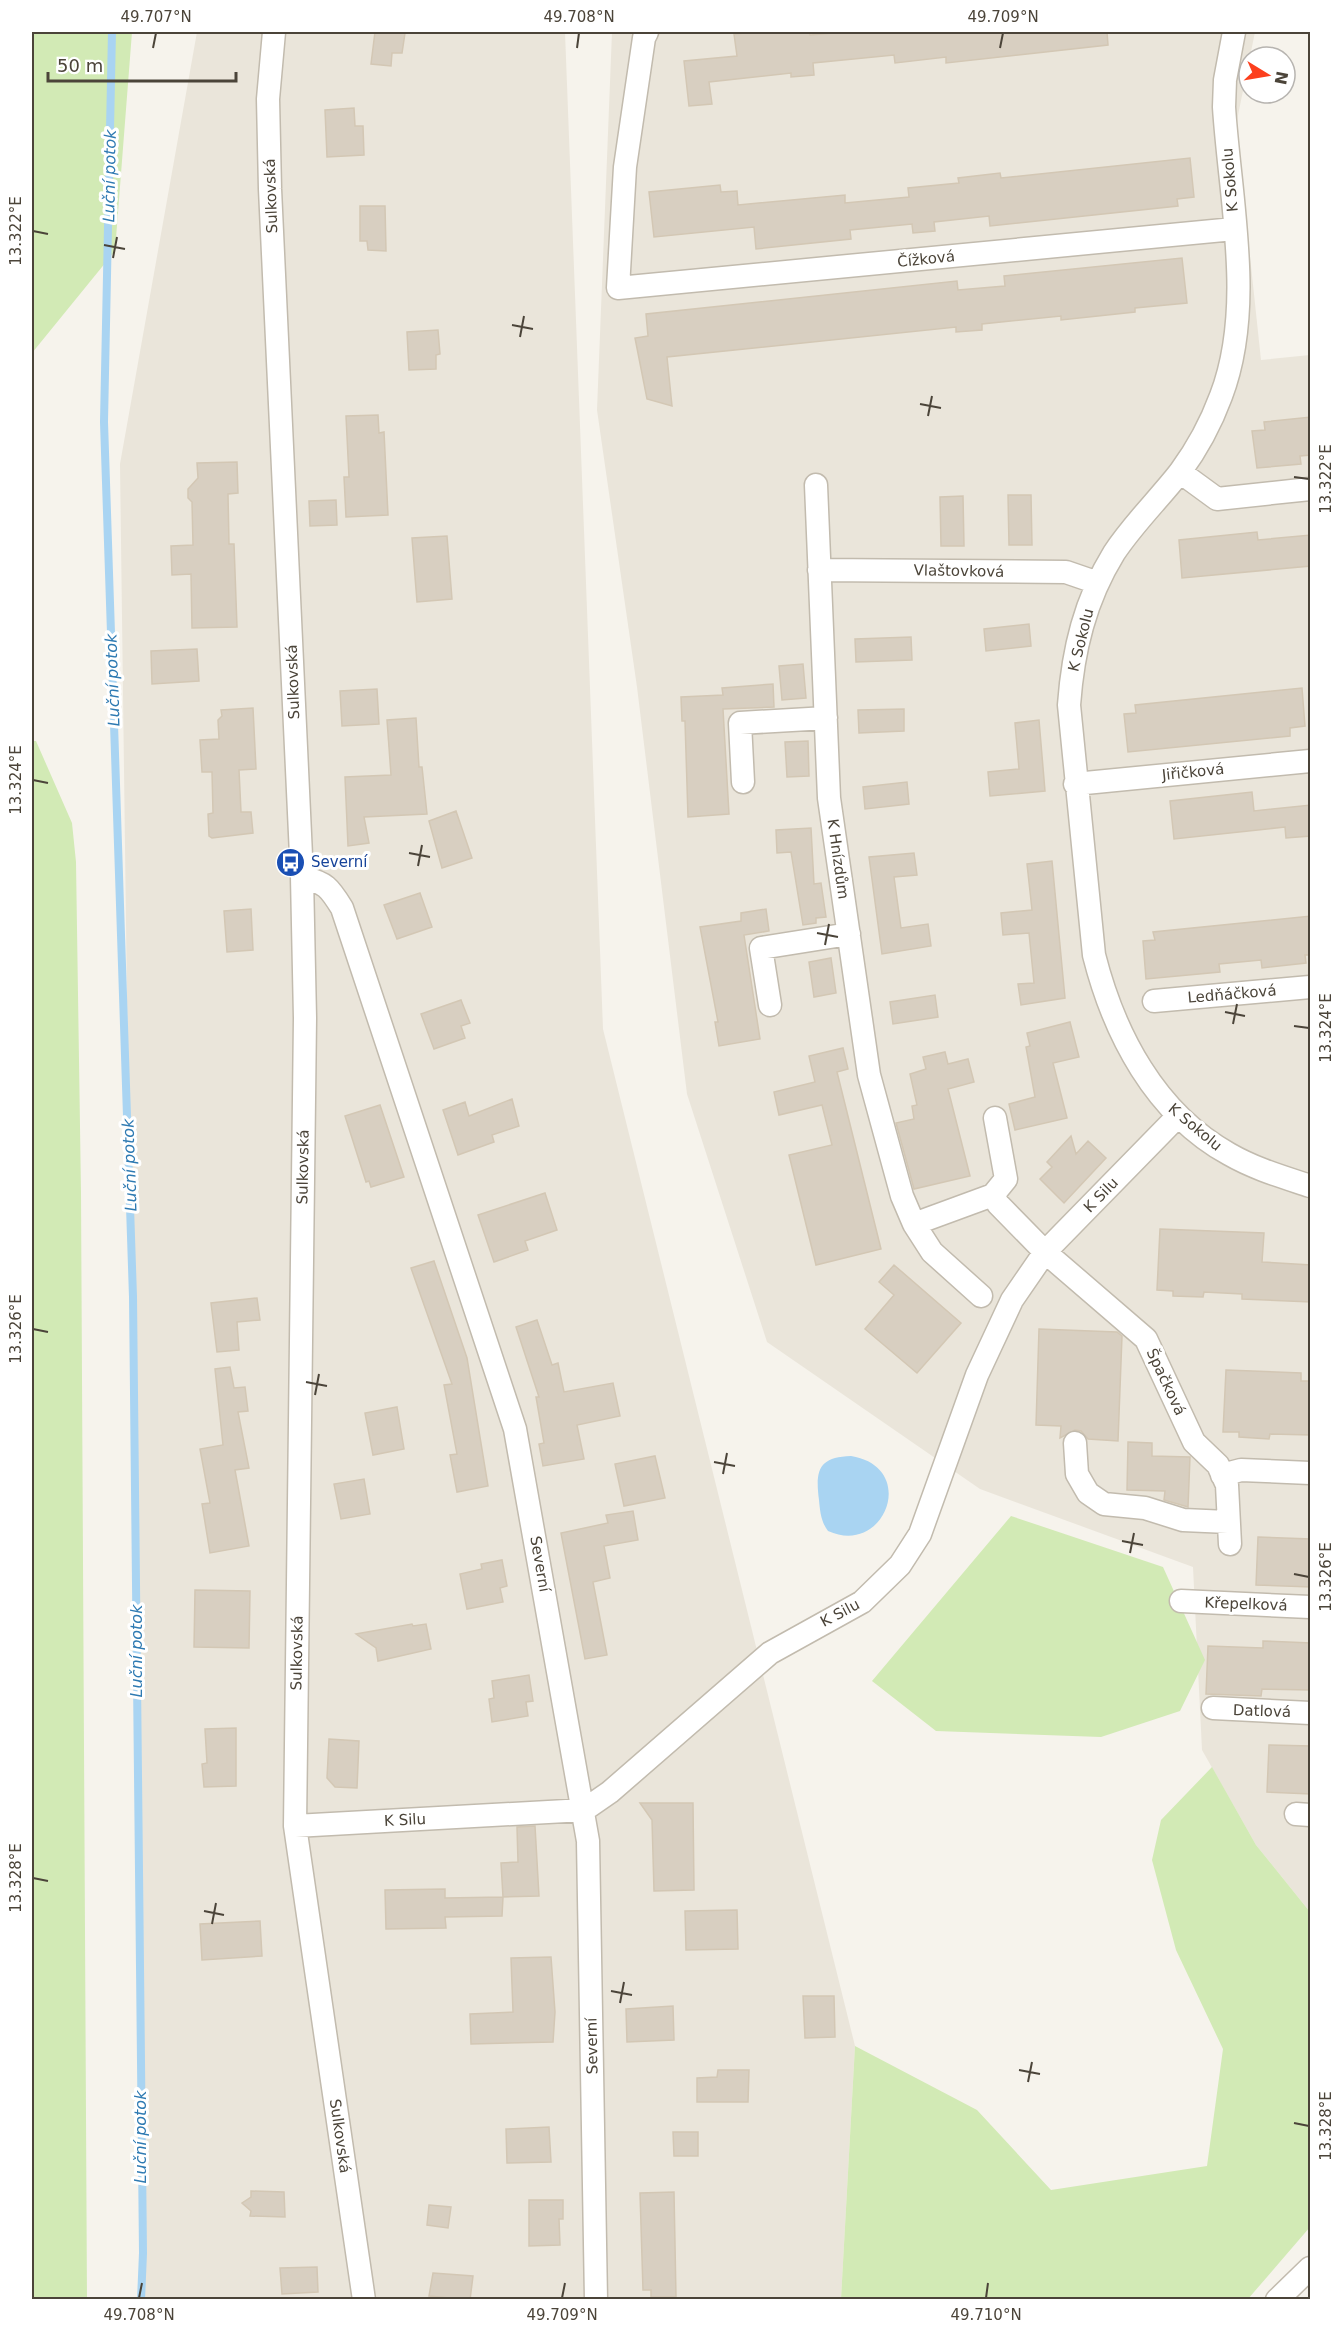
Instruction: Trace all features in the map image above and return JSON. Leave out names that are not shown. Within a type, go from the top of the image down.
[{"type":"street","name":"Sulkovská","points":[[274,32],[268,99],[270,189],[302,877],[305,1018],[295,1826],[364,2300]]},
{"type":"street","name":"Čížková","points":[[648,32],[644,38],[625,166],[618,288],[1234,229]]},
{"type":"street","name":"K Sokolu","points":[[1234,32],[1225,80],[1224,107],[1240,306],[1237,337],[1222,395],[1198,445],[1180,472],[1115,552],[1098,583],[1082,623],[1072,663],[1069,705],[1075,784],[1094,955],[1103,993],[1117,1028],[1157,1093],[1178,1116],[1227,1154],[1258,1168],[1311,1186]]},
{"type":"street","points":[[1180,472],[1217,499],[1311,489]]},
{"type":"street","name":"K Hnízdům","points":[[816,485],[830,798],[869,1075],[902,1196],[914,1224],[932,1252],[981,1296]]},
{"type":"street","name":"Vlaštovková","points":[[819,570],[1066,572],[1098,583]]},
{"type":"street","points":[[743,782],[740,723],[826,718]]},
{"type":"street","name":"Jiřičková","points":[[1075,784],[1311,761]]},
{"type":"street","name":"Severní","points":[[302,877],[322,882],[332,892],[342,908],[516,1429],[584,1810],[588,1853],[596,2300]]},
{"type":"street","points":[[770,1005],[760,948],[849,934]]},
{"type":"street","name":"Ledňáčková","points":[[1154,1001],[1311,987]]},
{"type":"street","name":"K Silu","points":[[295,1826],[584,1810],[610,1792],[770,1653],[862,1602],[900,1565],[920,1534],[987,1354],[1012,1300],[1045,1252],[1178,1116]]},
{"type":"street","points":[[914,1224],[993,1195],[1006,1179],[995,1118]]},
{"type":"street","points":[[993,1195],[998,1204],[1045,1252]]},
{"type":"street","name":"Špačková","points":[[1045,1252],[1146,1339],[1194,1442],[1218,1465],[1227,1485],[1229,1533],[1145,1508],[1104,1504],[1088,1493],[1077,1474],[1075,1443]]},
{"type":"street","points":[[1222,1475],[1240,1470],[1311,1473]]},
{"type":"street","name":"Křepelková","points":[[1181,1601],[1311,1607]]},
{"type":"street","name":"Datlová","points":[[1213,1708],[1311,1713]]},
{"type":"street","points":[[1277,2300],[1311,2268]]},
{"type":"shaded area","points":[[197,32],[565,32],[603,1029],[855,2046],[841,2299],[144,2299],[120,464]]},
{"type":"shaded area","points":[[612,32],[1255,32],[1252,45],[1237,45],[1237,105],[1240,105],[1236,125],[1261,360],[1310,355],[1310,1912],[1256,1845],[1202,1750],[1193,1567],[980,1489],[767,1342],[687,1094],[637,687],[597,410]]},
{"type":"green space","points":[[32,32],[132,32],[115,251],[32,353]]},
{"type":"green space","points":[[32,741],[36,741],[72,823],[76,862],[81,1192],[87,2300],[32,2299]]},
{"type":"green space","points":[[1011,1516],[1163,1567],[1205,1660],[1180,1711],[1101,1737],[936,1731],[872,1681]]},
{"type":"green space","points":[[1212,1767],[1256,1845],[1310,1912],[1310,2227],[1248,2299],[841,2299],[855,2046],[977,2110],[1051,2190],[1207,2166],[1223,2049],[1176,1950],[1152,1860],[1161,1820]]},
{"type":"water","points":[[851,1456],[872,1463],[884,1476],[889,1491],[886,1507],[878,1522],[865,1532],[848,1536],[828,1531],[826,1528],[820,1512],[818,1481],[819,1473],[826,1462]]},
{"type":"building","points":[[375,32],[405,33],[402,53],[392,53],[391,66],[371,64]]},
{"type":"building","points":[[809,32],[810,35],[846,32],[1107,32],[1108,45],[946,63],[946,57],[895,63],[894,55],[813,63],[814,75],[791,77],[791,73],[709,82],[712,104],[689,106],[684,61],[737,56],[734,34]]},
{"type":"building","points":[[354,108],[355,126],[363,126],[364,155],[327,157],[325,110]]},
{"type":"building","points":[[1190,158],[1194,197],[1177,199],[1178,206],[990,226],[989,216],[934,222],[935,231],[913,233],[912,224],[850,230],[851,239],[756,249],[754,227],[654,237],[649,192],[720,185],[721,192],[737,191],[738,205],[845,195],[845,203],[909,197],[908,188],[959,183],[958,178],[1000,173],[1001,178]]},
{"type":"building","points":[[360,206],[385,206],[386,251],[368,250],[367,241],[360,241]]},
{"type":"building","points":[[1182,258],[1187,303],[1135,308],[1135,312],[1061,320],[1061,316],[982,324],[982,330],[956,332],[956,327],[667,357],[672,406],[647,399],[635,338],[648,336],[646,314],[957,281],[958,290],[1005,286],[1004,276]]},
{"type":"building","points":[[438,330],[440,354],[436,355],[436,369],[409,370],[407,332]]},
{"type":"building","points":[[378,415],[379,433],[384,432],[388,515],[346,517],[344,477],[349,477],[346,416]]},
{"type":"building","points":[[1311,417],[1311,455],[1300,456],[1301,464],[1257,468],[1252,431],[1265,430],[1264,422]]},
{"type":"building","points":[[237,462],[238,493],[228,494],[229,544],[234,544],[237,627],[192,628],[191,574],[172,575],[171,546],[193,545],[192,502],[188,498],[188,489],[198,478],[197,463]]},
{"type":"building","points":[[1008,495],[1031,495],[1032,545],[1009,545]]},
{"type":"building","points":[[963,496],[964,546],[941,546],[940,497]]},
{"type":"building","points":[[336,500],[337,525],[310,526],[309,501]]},
{"type":"building","points":[[1257,532],[1258,540],[1311,535],[1311,566],[1182,578],[1179,540]]},
{"type":"building","points":[[447,536],[452,599],[417,602],[412,538]]},
{"type":"building","points":[[1029,624],[1031,646],[986,651],[984,629]]},
{"type":"building","points":[[911,637],[912,660],[856,662],[855,639]]},
{"type":"building","points":[[197,649],[199,681],[152,684],[151,651]]},
{"type":"building","points":[[803,664],[806,698],[782,700],[779,666]]},
{"type":"building","points":[[773,684],[774,707],[723,709],[729,814],[688,817],[685,721],[682,721],[681,697],[723,695],[722,688]]},
{"type":"building","points":[[1302,688],[1305,726],[1290,728],[1290,736],[1128,752],[1124,714],[1136,713],[1135,705]]},
{"type":"building","points":[[377,689],[379,724],[342,726],[340,691]]},
{"type":"building","points":[[253,708],[256,769],[239,770],[241,812],[251,812],[253,833],[212,838],[209,836],[208,814],[213,813],[212,772],[202,772],[200,740],[219,739],[218,720],[222,716],[221,710]]},
{"type":"building","points":[[904,709],[904,731],[859,733],[858,710]]},
{"type":"building","points":[[416,718],[419,767],[422,767],[427,814],[364,817],[369,843],[348,846],[345,777],[391,775],[387,720]]},
{"type":"building","points":[[1039,720],[1045,791],[990,796],[988,772],[1019,769],[1015,723]]},
{"type":"building","points":[[808,741],[809,776],[787,777],[785,742]]},
{"type":"building","points":[[907,782],[909,804],[865,809],[863,787]]},
{"type":"building","points":[[1252,792],[1254,811],[1311,805],[1311,836],[1286,838],[1285,827],[1174,839],[1170,801]]},
{"type":"building","points":[[456,811],[472,858],[442,868],[429,821]]},
{"type":"building","points":[[811,828],[814,884],[821,883],[826,917],[816,918],[816,923],[803,925],[791,852],[777,853],[776,830]]},
{"type":"building","points":[[914,853],[917,875],[894,877],[901,928],[928,924],[931,946],[882,954],[869,857]]},
{"type":"building","points":[[1052,861],[1065,998],[1021,1005],[1018,984],[1034,983],[1029,933],[1003,935],[1001,913],[1032,910],[1027,864]]},
{"type":"building","points":[[420,893],[432,927],[397,939],[384,905]]},
{"type":"building","points":[[251,909],[253,950],[227,952],[224,911]]},
{"type":"building","points":[[766,909],[769,931],[744,935],[760,1039],[719,1046],[715,1022],[718,1022],[700,927],[741,921],[741,913]]},
{"type":"building","points":[[1311,916],[1311,955],[1305,955],[1306,963],[1262,968],[1261,960],[1219,964],[1220,972],[1146,979],[1143,941],[1155,940],[1153,932]]},
{"type":"building","points":[[831,958],[836,993],[814,997],[809,962]]},
{"type":"building","points":[[935,995],[938,1017],[893,1024],[890,1002]]},
{"type":"building","points":[[461,1000],[470,1023],[461,1026],[465,1038],[434,1049],[421,1014]]},
{"type":"building","points":[[1070,1022],[1079,1057],[1053,1063],[1067,1118],[1015,1130],[1009,1104],[1035,1097],[1026,1047],[1030,1046],[1027,1033]]},
{"type":"building","points":[[843,1048],[848,1069],[837,1072],[881,1249],[816,1265],[789,1155],[832,1145],[822,1105],[779,1115],[774,1092],[815,1082],[809,1056]]},
{"type":"building","points":[[945,1052],[948,1064],[968,1059],[974,1082],[948,1089],[970,1176],[914,1189],[896,1123],[914,1119],[912,1106],[917,1105],[910,1074],[926,1069],[923,1057]]},
{"type":"building","points":[[512,1099],[519,1126],[492,1135],[494,1142],[458,1155],[443,1110],[465,1102],[469,1116]]},
{"type":"building","points":[[380,1105],[404,1177],[371,1187],[369,1181],[366,1182],[345,1116]]},
{"type":"building","points":[[1071,1136],[1076,1154],[1088,1141],[1106,1158],[1064,1203],[1040,1179],[1052,1167],[1047,1162]]},
{"type":"building","points":[[545,1193],[557,1230],[525,1241],[528,1250],[494,1262],[478,1215]]},
{"type":"building","points":[[1160,1229],[1264,1233],[1262,1262],[1311,1265],[1311,1302],[1242,1299],[1242,1294],[1204,1292],[1203,1297],[1173,1296],[1173,1291],[1157,1290]]},
{"type":"building","points":[[434,1261],[467,1358],[488,1486],[457,1492],[450,1455],[457,1454],[444,1385],[452,1384],[411,1268]]},
{"type":"building","points":[[894,1265],[961,1323],[917,1373],[865,1329],[894,1295],[879,1282]]},
{"type":"building","points":[[257,1298],[260,1320],[237,1322],[239,1350],[217,1352],[211,1303]]},
{"type":"building","points":[[537,1320],[552,1365],[558,1363],[564,1392],[613,1383],[620,1416],[577,1425],[584,1459],[543,1466],[539,1444],[544,1443],[536,1397],[539,1397],[516,1327]]},
{"type":"building","points":[[1039,1329],[1117,1332],[1122,1336],[1118,1441],[1088,1439],[1081,1431],[1075,1430],[1060,1438],[1061,1426],[1036,1425]]},
{"type":"building","points":[[230,1367],[234,1388],[245,1387],[248,1411],[238,1412],[249,1468],[235,1470],[249,1546],[210,1553],[202,1504],[210,1503],[200,1449],[223,1445],[215,1369]]},
{"type":"building","points":[[1226,1370],[1301,1373],[1301,1381],[1311,1381],[1311,1435],[1270,1434],[1269,1439],[1239,1437],[1239,1432],[1223,1432]]},
{"type":"building","points":[[397,1407],[404,1449],[373,1455],[365,1413]]},
{"type":"building","points":[[1128,1442],[1152,1443],[1152,1456],[1190,1457],[1188,1507],[1164,1500],[1165,1491],[1127,1490]]},
{"type":"building","points":[[655,1456],[665,1498],[624,1506],[615,1464]]},
{"type":"building","points":[[364,1479],[370,1514],[341,1519],[334,1484]]},
{"type":"building","points":[[633,1511],[638,1540],[604,1546],[610,1578],[593,1582],[607,1655],[585,1659],[561,1533],[608,1523],[606,1515]]},
{"type":"building","points":[[1258,1537],[1311,1539],[1311,1587],[1256,1585]]},
{"type":"building","points":[[502,1560],[507,1586],[500,1588],[503,1602],[467,1609],[460,1574],[482,1569],[481,1564]]},
{"type":"building","points":[[195,1590],[250,1591],[249,1648],[194,1647]]},
{"type":"building","points":[[412,1624],[413,1626],[426,1624],[431,1649],[378,1661],[376,1648],[356,1634]]},
{"type":"building","points":[[1263,1641],[1311,1643],[1311,1690],[1262,1689],[1261,1696],[1206,1694],[1208,1646],[1263,1648]]},
{"type":"building","points":[[529,1675],[533,1701],[526,1702],[528,1716],[492,1722],[489,1699],[494,1698],[492,1681]]},
{"type":"building","points":[[236,1728],[236,1786],[204,1787],[202,1764],[207,1763],[205,1729]]},
{"type":"building","points":[[329,1739],[359,1741],[357,1788],[335,1787],[327,1778]]},
{"type":"building","points":[[1269,1745],[1311,1746],[1311,1794],[1267,1792]]},
{"type":"building","points":[[640,1803],[693,1803],[694,1890],[654,1891],[652,1820]]},
{"type":"building","points":[[535,1826],[539,1896],[503,1897],[501,1863],[518,1862],[517,1827]]},
{"type":"building","points":[[445,1889],[445,1898],[503,1897],[502,1916],[445,1917],[446,1928],[386,1929],[385,1890]]},
{"type":"building","points":[[737,1910],[738,1949],[686,1950],[685,1911]]},
{"type":"building","points":[[260,1921],[262,1956],[202,1960],[200,1924]]},
{"type":"building","points":[[551,1957],[555,2012],[553,2042],[471,2044],[470,2014],[513,2012],[511,1958]]},
{"type":"building","points":[[803,1996],[834,1996],[835,2037],[805,2038]]},
{"type":"building","points":[[673,2006],[674,2040],[627,2042],[626,2009]]},
{"type":"building","points":[[718,2070],[749,2070],[748,2102],[697,2102],[697,2078],[717,2077]]},
{"type":"building","points":[[549,2127],[551,2162],[507,2163],[506,2129]]},
{"type":"building","points":[[673,2132],[698,2132],[698,2156],[674,2156]]},
{"type":"building","points":[[251,2191],[284,2192],[285,2217],[250,2216],[251,2211],[242,2203],[251,2197]]},
{"type":"building","points":[[674,2192],[676,2297],[651,2297],[651,2290],[643,2290],[640,2193]]},
{"type":"building","points":[[529,2200],[563,2200],[563,2219],[559,2219],[560,2245],[529,2246]]},
{"type":"building","points":[[429,2205],[451,2207],[448,2228],[427,2225]]},
{"type":"building","points":[[317,2267],[318,2292],[282,2294],[280,2268]]},
{"type":"building","points":[[433,2273],[473,2276],[470,2300],[429,2296]]},
{"type":"waterway","name":"Luční potok","points":[[112,32],[104,422],[133,1297],[143,2253],[141,2300]]},
{"type":"place","name":"Severní","points":[[290,862]]}]
